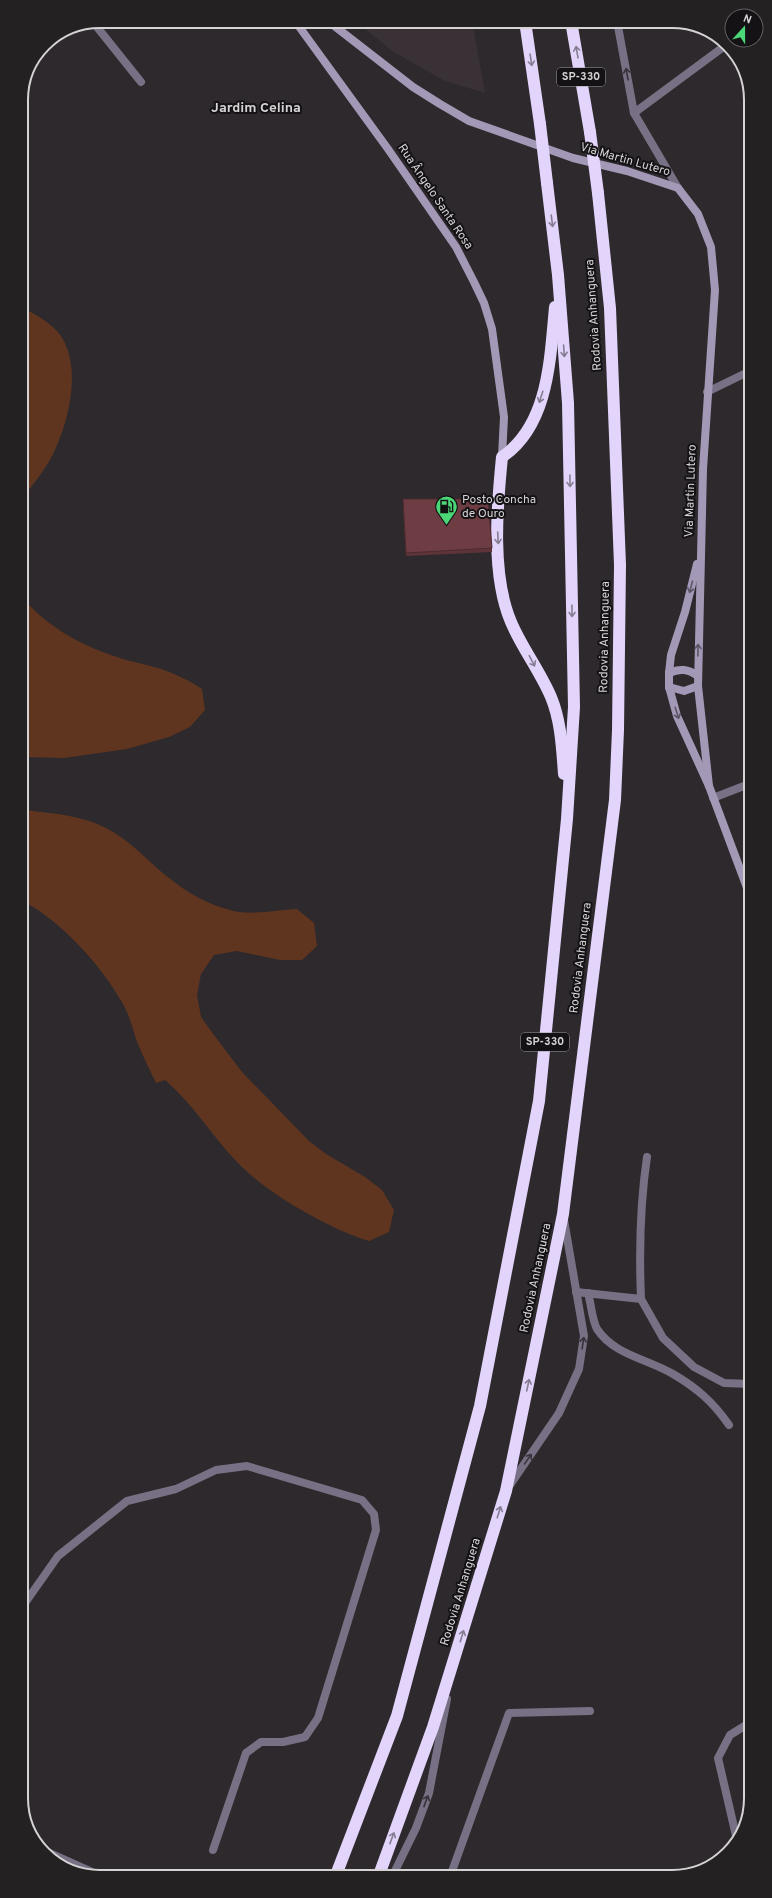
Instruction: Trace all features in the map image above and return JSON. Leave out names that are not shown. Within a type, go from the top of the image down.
[{"type":"highway","name":"SP-330","points":[[338,1870],[397,1716],[480,1406],[539,1102],[567,819],[574,707],[568,403],[558,275],[540,124],[526,28]]},
{"type":"highway","name":"Rodovia Anhanguera","points":[[381,1870],[433,1727],[506,1491],[563,1214],[615,800],[618,730],[620,565],[610,308],[590,132],[572,28]]},
{"type":"highway","points":[[558,275],[549,372],[533,422],[524,438],[514,450],[502,458],[497,514],[501,589],[511,622],[551,697],[560,728],[567,819]]},
{"type":"street","points":[[98,28],[141,82]]},
{"type":"street","name":"Rua Ângelo Santa Rosa","points":[[300,28],[388,149],[456,247],[478,289],[492,329],[500,385],[504,417],[502,458]]},
{"type":"street","name":"Via Martin Lutero","points":[[337,28],[413,87],[470,121],[573,158],[627,171],[678,188],[698,214],[711,247],[714,290],[707,392],[698,676],[709,786]]},
{"type":"street","points":[[618,28],[634,113],[678,188]]},
{"type":"street","points":[[634,113],[722,48]]},
{"type":"street","points":[[707,392],[744,374]]},
{"type":"street","name":"Via Martin Lutero","points":[[701,550],[685,612],[671,655],[669,687],[680,723],[709,786],[744,880]]},
{"type":"street","points":[[669,673],[684,669],[698,676]]},
{"type":"street","points":[[669,687],[684,690],[698,686]]},
{"type":"street","points":[[713,798],[744,786]]},
{"type":"street","points":[[647,1157],[641,1209],[639,1253],[641,1299],[663,1338],[694,1367],[724,1383],[744,1384]]},
{"type":"street","points":[[506,1491],[559,1413],[579,1369],[584,1336],[563,1214]]},
{"type":"street","points":[[576,1292],[641,1299]]},
{"type":"street","points":[[588,1293],[597,1328],[614,1347],[672,1374],[696,1388],[715,1405],[730,1425]]},
{"type":"street","points":[[28,1599],[58,1556],[127,1501],[176,1489],[216,1470],[247,1466],[362,1500],[374,1514],[376,1530],[318,1718],[305,1737],[283,1742],[261,1742],[246,1753],[213,1850]]},
{"type":"street","points":[[396,1870],[416,1828],[429,1793],[454,1662]]},
{"type":"street","points":[[452,1870],[510,1712],[590,1711]]},
{"type":"street","points":[[735,1832],[718,1758],[730,1735],[744,1726]]},
{"type":"street","points":[[61,1858],[83,1868]]},
{"type":"shaded area","points":[[364,28],[473,28],[485,93],[445,81],[392,51]]},
{"type":"shaded area","points":[[28,311],[43,319],[58,332],[67,349],[71,363],[71,395],[64,427],[53,454],[28,491]]},
{"type":"shaded area","points":[[28,604],[52,625],[76,640],[114,656],[169,672],[184,678],[202,689],[205,710],[190,727],[169,737],[127,749],[64,758],[28,757]]},
{"type":"shaded area","points":[[28,811],[76,817],[106,828],[133,846],[179,886],[193,895],[215,905],[245,913],[297,909],[314,923],[317,946],[302,960],[280,960],[237,951],[214,955],[201,974],[197,995],[201,1017],[242,1072],[309,1141],[326,1154],[365,1177],[382,1190],[394,1210],[389,1232],[369,1241],[336,1228],[299,1209],[264,1186],[249,1174],[237,1162],[194,1110],[165,1080],[156,1083],[140,1049],[130,1019],[104,974],[66,933],[38,910],[28,904]]},
{"type":"building","name":"Posto Concha de Ouro","points":[[403,499],[488,499],[492,548],[406,553]]},
{"type":"place","name":"Posto Concha de Ouro","points":[[447,526]]},
{"type":"district","name":"Jardim Celina","points":[[256,108]]}]
